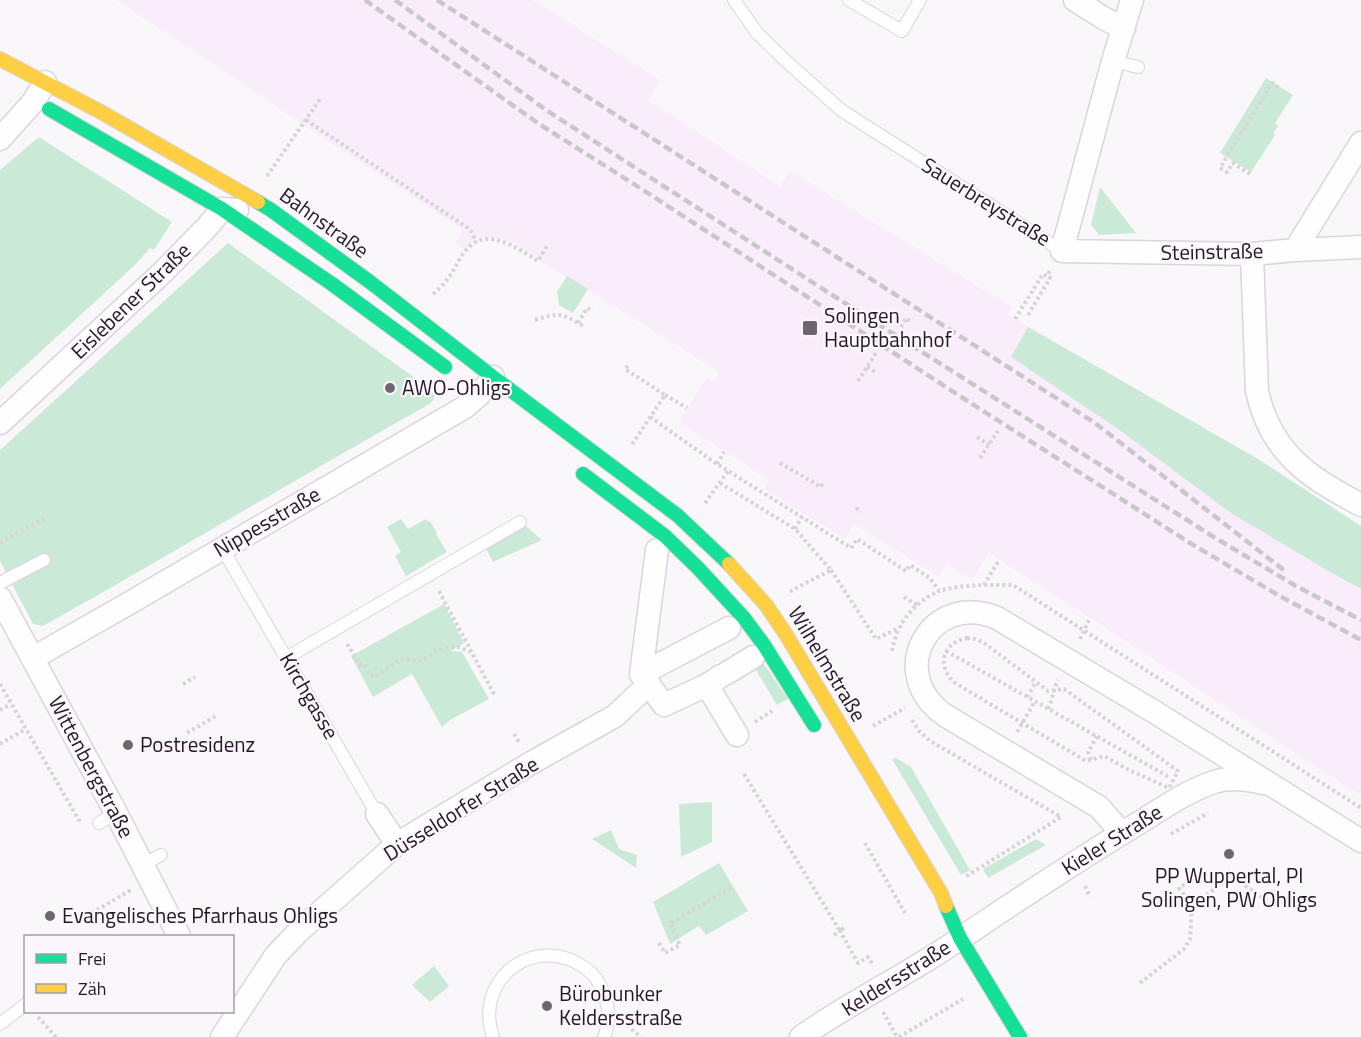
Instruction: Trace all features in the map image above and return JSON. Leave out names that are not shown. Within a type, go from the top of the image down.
[{"type":"street","points":[[1075,0],[1124,28]]},
{"type":"street","name":"Sauerbreystraße","points":[[1062,251],[1113,61],[1132,0]]},
{"type":"street","name":"Bahnstraße","points":[[0,59],[35,93],[222,209],[332,284],[454,374]]},
{"type":"street","points":[[0,139],[35,93]]},
{"type":"street","name":"Bahnstraße","points":[[35,93],[271,210],[370,282],[483,390],[600,458]]},
{"type":"street","points":[[1295,250],[1361,143]]},
{"type":"street","points":[[222,209],[271,210]]},
{"type":"street","name":"Eislebener Straße","points":[[0,423],[171,265],[222,209]]},
{"type":"street","name":"Steinstraße","points":[[1062,251],[1252,254],[1361,247]]},
{"type":"street","points":[[1252,254],[1257,391],[1262,411],[1280,445],[1294,462],[1310,475],[1361,505]]},
{"type":"street","name":"Nippesstraße","points":[[33,658],[465,407],[483,390]]},
{"type":"street","name":"Wilhelmstraße","points":[[600,458],[677,515],[724,559],[766,605],[941,893],[960,938],[1020,1037]]},
{"type":"street","name":"Wilhelmstraße","points":[[569,463],[665,536],[698,568],[736,623],[764,645],[824,740]]},
{"type":"street","points":[[657,549],[655,684],[664,705],[718,678],[753,657]]},
{"type":"street","name":"Wittenbergstraße","points":[[0,598],[33,658],[108,818],[152,860],[178,935]]},
{"type":"street","name":"Kieler Straße","points":[[1120,834],[1099,807],[946,716],[931,704],[920,687],[917,662],[919,651],[936,625],[963,613],[974,612],[997,618],[1191,734],[1361,841]]},
{"type":"street","name":"Düsseldorfer Straße","points":[[222,1037],[235,1012],[276,955],[299,931],[397,844],[615,716],[736,623]]},
{"type":"street","points":[[718,678],[737,735]]},
{"type":"street","name":"Kieler Straße","points":[[960,938],[1120,834],[1193,790],[1216,781],[1232,779],[1249,780],[1275,787]]},
{"type":"street","name":"Kirchgasse","points":[[377,814],[397,844]]},
{"type":"street","name":"Wilhelmstraße","points":[[932,911],[960,938]]},
{"type":"street","name":"Keldersstraße","points":[[801,1037],[960,938]]},
{"type":"lane","name":"Sauerbreystraße","points":[[734,0],[757,33],[841,110],[1062,251]]},
{"type":"lane","points":[[849,0],[902,31],[920,0]]},
{"type":"lane","points":[[1113,61],[1138,67]]},
{"type":"lane","points":[[286,658],[520,522]]},
{"type":"lane","name":"Kirchgasse","points":[[222,548],[377,814]]},
{"type":"lane","points":[[0,583],[44,560]]},
{"type":"lane","points":[[493,1037],[488,1020],[489,1007],[498,982],[506,972],[528,958],[549,955],[556,955],[585,967],[602,987],[608,1009],[604,1037]]},
{"type":"lane","points":[[0,1024],[24,1006]]},
{"type":"path","points":[[1250,174],[1233,163],[1227,172],[1220,168],[1272,83],[1278,87]]},
{"type":"path","points":[[262,183],[320,99],[319,101]]},
{"type":"path","points":[[306,120],[468,228],[476,242]]},
{"type":"path","points":[[433,294],[446,283],[463,254],[483,239],[508,243],[538,261],[547,246]]},
{"type":"path","points":[[1015,319],[1045,275],[1050,278],[1028,315]]},
{"type":"path","points":[[578,323],[587,308],[592,311]]},
{"type":"path","points":[[535,320],[555,315],[569,316],[583,326]]},
{"type":"path","points":[[900,327],[906,318],[911,322]]},
{"type":"path","points":[[858,381],[876,352]]},
{"type":"path","points":[[628,366],[625,369],[687,408]]},
{"type":"path","points":[[867,367],[877,373]]},
{"type":"path","points":[[627,451],[665,395]]},
{"type":"path","points":[[650,417],[717,464],[803,515],[851,548],[857,539],[906,571],[910,565],[930,578]]},
{"type":"path","points":[[980,458],[998,431]]},
{"type":"path","points":[[977,437],[989,445]]},
{"type":"path","points":[[717,464],[724,452]]},
{"type":"path","points":[[780,463],[821,487],[823,482]]},
{"type":"path","points":[[701,509],[728,471]]},
{"type":"path","points":[[720,483],[795,529],[831,570],[876,639],[900,627]]},
{"type":"path","points":[[856,508],[861,512]]},
{"type":"path","points":[[795,529],[803,515]]},
{"type":"path","points":[[0,543],[46,517]]},
{"type":"path","points":[[984,585],[999,560]]},
{"type":"path","points":[[783,595],[831,570]]},
{"type":"path","points":[[430,573],[495,696]]},
{"type":"path","points":[[904,597],[917,604]]},
{"type":"path","points":[[1090,618],[1084,631],[1361,808]]},
{"type":"path","points":[[337,627],[360,665],[364,663],[370,675],[374,677],[402,659],[421,661],[438,650],[449,647],[458,647],[471,652]]},
{"type":"path","points":[[960,639],[975,639],[983,642],[1048,691],[1053,690],[1064,689],[1178,771],[1169,788],[1104,756],[1087,761],[955,683],[944,668],[946,651],[960,639]]},
{"type":"path","points":[[950,653],[1162,773]]},
{"type":"path","points":[[183,684],[195,677]]},
{"type":"path","points":[[1027,697],[1036,682]]},
{"type":"path","points":[[0,684],[85,831]]},
{"type":"path","points":[[1048,709],[1053,699],[1053,690]]},
{"type":"path","points":[[737,735],[796,695]]},
{"type":"path","points":[[1022,723],[1035,701]]},
{"type":"path","points":[[0,710],[11,704]]},
{"type":"path","points":[[870,728],[905,708]]},
{"type":"path","points":[[187,733],[216,716]]},
{"type":"path","points":[[911,718],[924,736],[933,743],[1061,817],[973,872]]},
{"type":"path","points":[[0,744],[26,729]]},
{"type":"path","points":[[1087,761],[1088,752],[1097,736]]},
{"type":"path","points":[[744,774],[858,963]]},
{"type":"path","points":[[1171,834],[1212,811]]},
{"type":"path","points":[[865,843],[905,913]]},
{"type":"path","points":[[1228,870],[1231,876],[1272,904]]},
{"type":"path","points":[[1192,906],[1231,876]]},
{"type":"path","points":[[1140,983],[1184,949],[1190,939],[1192,906],[1179,888],[1195,877]]},
{"type":"path","points":[[659,943],[665,953],[681,945],[670,924],[733,886]]},
{"type":"path","points":[[1085,886],[1090,897]]},
{"type":"path","points":[[76,922],[131,890]]},
{"type":"path","points":[[834,935],[845,927]]},
{"type":"path","points":[[899,1037],[947,1011],[971,994]]},
{"type":"path","points":[[36,1013],[56,1037]]},
{"type":"shaded area","points":[[116,0],[533,0],[660,80],[648,100],[780,186],[790,171],[1012,307],[1007,315],[1258,459],[1361,526],[1361,796],[989,553],[972,580],[947,564],[939,577],[854,524],[845,539],[764,489],[769,480],[679,422],[707,377],[714,381],[720,372],[510,242],[501,238],[486,237],[475,240],[464,249],[455,243],[463,230]]},
{"type":"green space","points":[[1266,78],[1293,95],[1275,123],[1278,126],[1273,134],[1275,135],[1251,172],[1220,153]]},
{"type":"green space","points":[[39,137],[172,222],[154,250],[150,248],[135,265],[0,389],[0,170]]},
{"type":"green space","points":[[1100,187],[1136,233],[1099,235],[1091,225]]},
{"type":"green space","points":[[228,243],[433,391],[434,399],[428,405],[43,626],[33,624],[0,561],[0,450]]},
{"type":"green space","points":[[567,276],[588,289],[573,313],[559,305],[557,292]]},
{"type":"green space","points":[[1028,327],[1258,459],[1361,526],[1361,589],[1231,513],[1118,429],[1011,357]]},
{"type":"green space","points":[[401,519],[408,529],[426,519],[430,521],[447,552],[406,576],[395,556],[401,552],[387,527]]},
{"type":"green space","points":[[526,526],[542,540],[493,562],[486,549]]},
{"type":"green space","points":[[444,604],[464,643],[451,651],[462,652],[489,699],[450,720],[442,727],[412,674],[373,697],[351,656]]},
{"type":"green space","points":[[762,661],[788,699],[777,705],[754,667]]},
{"type":"green space","points":[[896,758],[911,767],[970,870],[961,875],[892,759]]},
{"type":"green space","points":[[712,802],[712,842],[681,857],[679,804]]},
{"type":"green space","points":[[611,830],[619,849],[637,855],[636,868],[592,839]]},
{"type":"green space","points":[[1036,839],[1046,845],[988,878],[983,869]]},
{"type":"green space","points":[[719,863],[748,911],[706,935],[699,926],[670,944],[653,902]]},
{"type":"green space","points":[[434,966],[449,986],[430,1002],[412,985]]},
{"type":"railway","points":[[365,0],[539,124],[966,400],[1190,543],[1278,595],[1361,640]]},
{"type":"railway","points":[[395,0],[546,110],[829,293],[1217,539],[1296,586],[1361,620]]},
{"type":"railway","points":[[437,0],[1095,423],[1285,571]]},
{"type":"traffic: fast","points":[[49,109],[222,209],[332,284],[445,367]]},
{"type":"traffic: fast","points":[[258,202],[370,282],[677,515],[729,564]]},
{"type":"traffic: fast","points":[[583,474],[665,536],[698,568],[744,618],[764,645],[814,725]]},
{"type":"traffic: fast","points":[[946,906],[960,938],[1020,1037]]},
{"type":"traffic: slow","points":[[0,59],[101,112],[258,202]]},
{"type":"traffic: slow","points":[[729,564],[766,605],[785,633],[941,893],[946,906]]},
{"type":"place","name":"Solingen Hauptbahnhof","points":[[810,328]]},
{"type":"place","name":"AWO-Ohligs","points":[[390,388]]},
{"type":"place","name":"Postresidenz","points":[[128,745]]},
{"type":"place","name":"PP Wuppertal, PI Solingen, PW Ohligs","points":[[1229,854]]},
{"type":"place","name":"Evangelisches Pfarrhaus Ohligs","points":[[50,916]]},
{"type":"place","name":"Bürobunker Keldersstraße","points":[[547,1006]]}]
